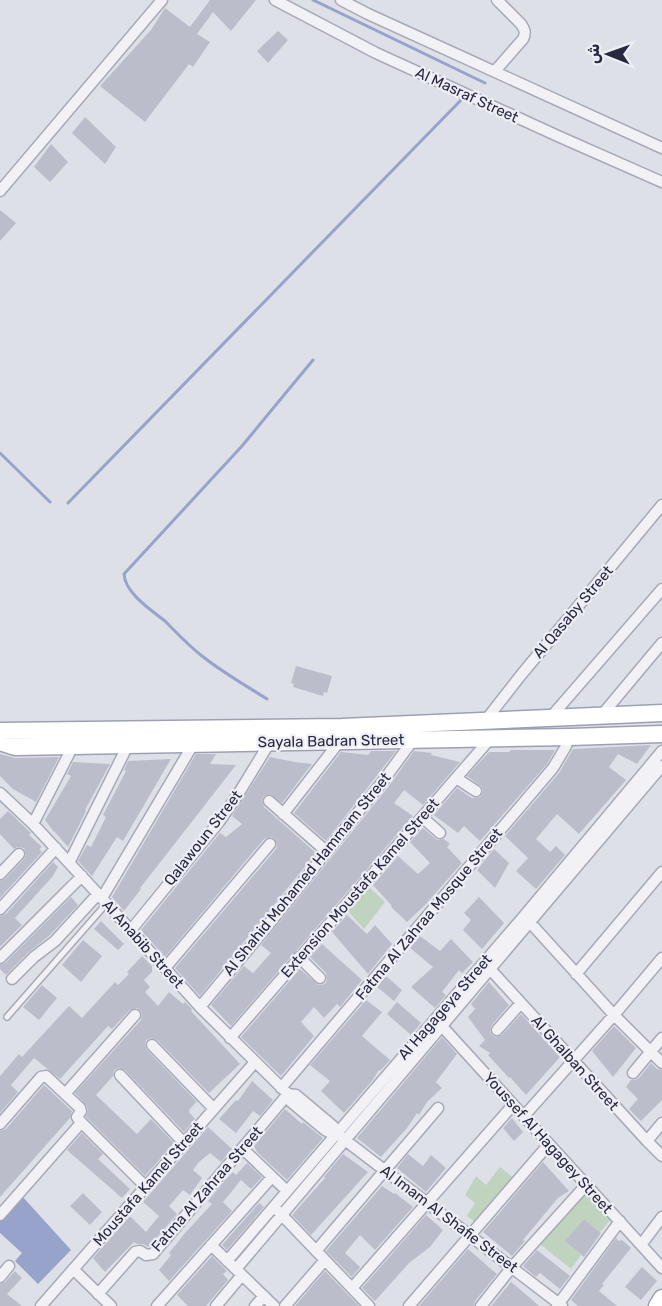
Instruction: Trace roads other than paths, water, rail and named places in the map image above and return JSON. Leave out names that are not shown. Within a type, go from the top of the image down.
[{"type":"main road","name":"Sayala Badran Street","points":[[0,731],[163,737],[662,713]]},
{"type":"main road","name":"Sayala Badran Street","points":[[0,742],[15,747],[128,745],[163,737],[194,744],[662,734]]},
{"type":"main road","points":[[657,1306],[662,1298]]},
{"type":"street","points":[[0,191],[162,0]]},
{"type":"street","name":"Al Masraf Street","points":[[275,0],[376,53],[662,182]]},
{"type":"street","points":[[340,0],[662,148]]},
{"type":"street","points":[[495,71],[525,34],[525,29],[521,24],[497,0]]},
{"type":"street","name":"Al Qasaby Street","points":[[485,721],[662,505]]},
{"type":"street","points":[[550,718],[662,589]]},
{"type":"street","points":[[601,716],[662,643]]},
{"type":"street","name":"Fatma Al Zahraa Mosque Street","points":[[284,1091],[553,768],[570,737]]},
{"type":"street","name":"Extension Moustafa Kamel Street","points":[[230,1038],[490,739]]},
{"type":"street","name":"Al Shahid Mohamed Hammam Street","points":[[200,1007],[265,929],[414,740]]},
{"type":"street","points":[[283,814],[340,741]]},
{"type":"street","name":"Qalawoun Street","points":[[131,930],[219,822],[270,742]]},
{"type":"street","points":[[12,979],[102,898],[194,744]]},
{"type":"street","points":[[69,862],[128,745]]},
{"type":"street","points":[[33,824],[73,746]]},
{"type":"street","name":"Al Hagageya Street","points":[[227,1261],[336,1133],[490,969],[527,919],[662,751]]},
{"type":"street","name":"Al Hagageya Street","points":[[216,1306],[282,1215],[439,1022],[662,766]]},
{"type":"street","points":[[456,777],[476,791]]},
{"type":"street","name":"Al Anabib Street","points":[[0,793],[56,848],[200,1007],[284,1091]]},
{"type":"street","points":[[268,801],[326,851]]},
{"type":"street","points":[[422,817],[440,833]]},
{"type":"street","points":[[165,968],[270,844]]},
{"type":"street","points":[[0,909],[56,848]]},
{"type":"street","points":[[2,869],[19,854]]},
{"type":"street","points":[[576,974],[662,872]]},
{"type":"street","points":[[0,958],[82,876]]},
{"type":"street","points":[[527,919],[614,1015],[662,1063]]},
{"type":"street","points":[[299,957],[320,978]]},
{"type":"street","points":[[524,1116],[662,958]]},
{"type":"street","name":"Al Ghalban Street","points":[[490,969],[662,1156]]},
{"type":"street","points":[[497,1030],[521,1003]]},
{"type":"street","points":[[65,1094],[135,1015]]},
{"type":"street","name":"Youssef Al Hagagey Street","points":[[439,1022],[662,1268]]},
{"type":"street","points":[[633,1073],[662,1038]]},
{"type":"street","points":[[152,1045],[214,1109]]},
{"type":"street","name":"Moustafa Kamel Street","points":[[41,1306],[255,1062]]},
{"type":"street","points":[[0,1124],[44,1075],[81,1110],[77,1117],[81,1123],[146,1187]]},
{"type":"street","points":[[120,1075],[184,1143]]},
{"type":"street","name":"Al Imam Al Shafie Street","points":[[284,1091],[291,1102],[329,1132],[336,1133],[559,1305]]},
{"type":"street","name":"Fatma Al Zahraa Street","points":[[98,1294],[135,1252],[153,1254],[243,1149],[284,1091]]},
{"type":"street","points":[[352,1288],[513,1105]]},
{"type":"street","points":[[316,1251],[438,1108]]},
{"type":"street","points":[[0,1215],[81,1123]]},
{"type":"street","points":[[647,1141],[662,1123]]},
{"type":"street","points":[[409,1306],[549,1144]]},
{"type":"street","points":[[243,1149],[287,1191]]},
{"type":"street","points":[[157,1306],[272,1177]]},
{"type":"street","points":[[481,1306],[512,1267],[586,1185]]},
{"type":"street","points":[[274,1206],[369,1306]]},
{"type":"street","points":[[641,1245],[662,1217]]},
{"type":"street","points":[[559,1305],[620,1221]]},
{"type":"street","points":[[211,1245],[274,1306]]},
{"type":"street","points":[[285,1306],[326,1260]]},
{"type":"street","points":[[0,1277],[9,1266]]},
{"type":"street","points":[[73,1269],[111,1306]]},
{"type":"street","points":[[255,1306],[264,1296]]},
{"type":"lane","points":[[7,1017],[102,898]]},
{"type":"water","points":[[21,1195],[71,1250],[38,1284],[15,1261],[22,1253],[0,1233],[0,1219]]},
{"type":"waterway","points":[[313,0],[485,83]]},
{"type":"waterway","points":[[68,503],[462,99]]},
{"type":"waterway","points":[[267,699],[218,668],[192,648],[134,594],[125,581],[124,574],[242,446],[313,360]]},
{"type":"waterway","points":[[0,453],[50,502]]}]
